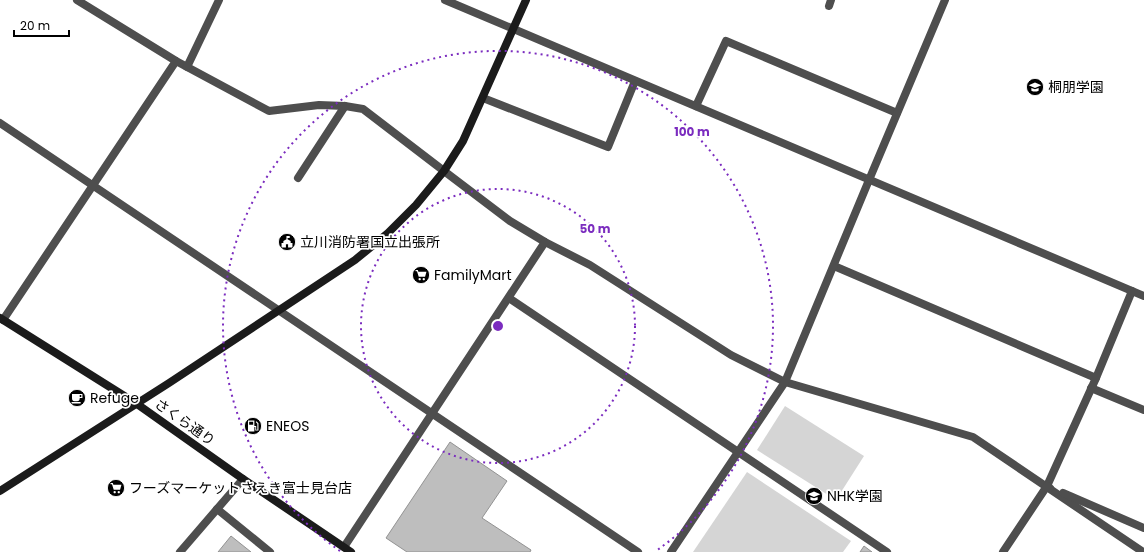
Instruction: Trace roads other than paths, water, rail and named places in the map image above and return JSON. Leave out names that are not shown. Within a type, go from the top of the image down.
[{"type":"street","points":[[77,0],[176,61],[269,111],[319,105],[345,106],[363,109],[510,221],[545,242],[590,265],[731,355],[785,382],[973,437],[1143,552]]},
{"type":"street","points":[[187,67],[219,0]]},
{"type":"street","points":[[446,0],[1144,296]]},
{"type":"street","points":[[0,491],[169,383],[356,260],[388,232],[416,205],[444,171],[463,141],[526,0]]},
{"type":"street","points":[[671,552],[785,382],[834,266],[868,180],[945,0]]},
{"type":"street","points":[[696,106],[726,41],[897,113]]},
{"type":"street","points":[[2,319],[176,61]]},
{"type":"street","points":[[483,98],[608,147],[635,81]]},
{"type":"street","points":[[298,178],[345,106]]},
{"type":"street","points":[[0,123],[638,552]]},
{"type":"street","points":[[344,547],[545,242]]},
{"type":"street","points":[[834,266],[1096,378]]},
{"type":"street","points":[[1003,552],[1047,486],[1096,378],[1132,291]]},
{"type":"street","points":[[509,298],[887,552]]},
{"type":"street","name":"さくら通り","points":[[2,319],[136,404],[351,552]]},
{"type":"street","points":[[1091,388],[1144,410]]},
{"type":"street","points":[[180,552],[243,479]]},
{"type":"street","points":[[1047,486],[1144,528]]},
{"type":"street","points":[[217,509],[270,552]]},
{"type":"place","name":"桐朋学園","points":[[1035,87]]},
{"type":"place","name":"立川消防署国立出張所","points":[[287,242]]},
{"type":"place","name":"FamilyMart","points":[[421,275]]},
{"type":"place","name":"Refuge","points":[[77,398]]},
{"type":"place","name":"ENEOS","points":[[253,426]]},
{"type":"place","name":"フーズマーケットさえき富士見台店","points":[[116,488]]},
{"type":"place","name":"NHK学園","points":[[814,496]]}]
